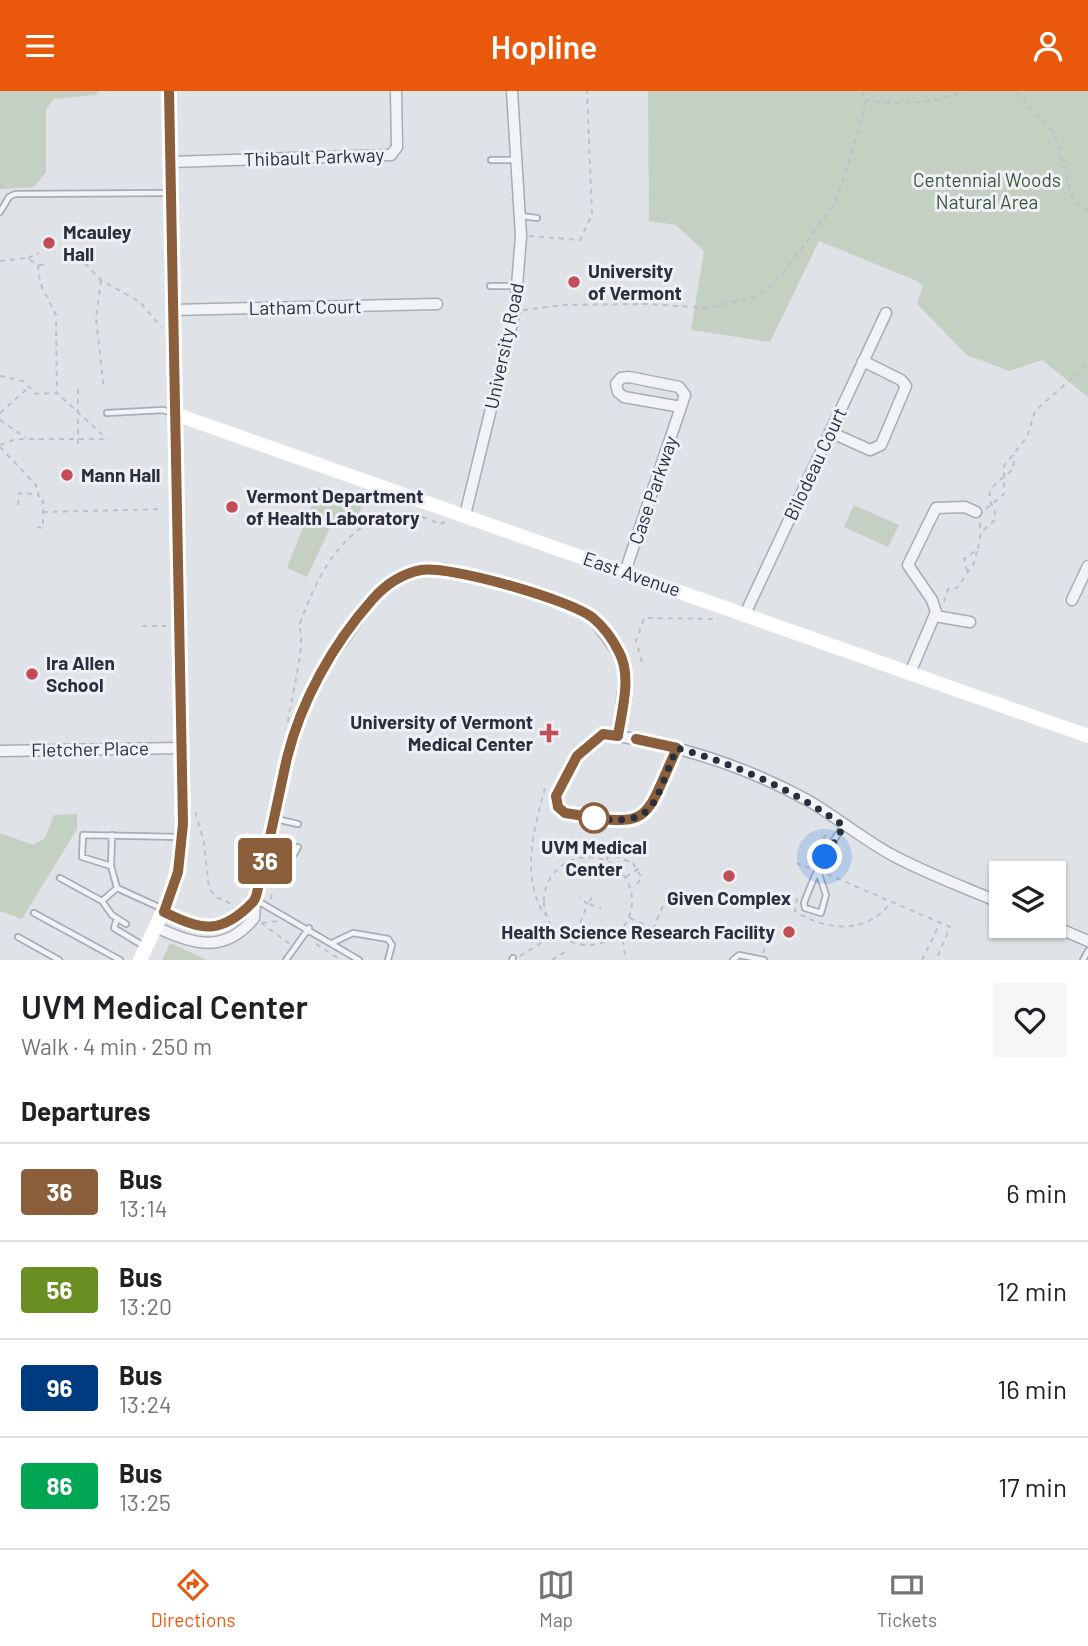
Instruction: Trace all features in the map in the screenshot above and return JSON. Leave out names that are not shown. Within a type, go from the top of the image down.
[{"type":"main road","points":[[143,954],[164,911],[178,872],[182,837],[169,91]]},
{"type":"main road","name":"East Avenue","points":[[175,414],[1088,736]]},
{"type":"street","name":"Thibault Parkway","points":[[170,162],[393,154],[397,147],[396,91]]},
{"type":"street","name":"University Road","points":[[460,514],[519,286],[521,216],[512,91]]},
{"type":"street","name":"Latham Court","points":[[173,310],[437,304]]},
{"type":"street","name":"Bilodeau Court","points":[[745,614],[886,313]]},
{"type":"street","points":[[830,432],[870,450],[881,445],[906,386],[901,380],[863,361]]},
{"type":"street","points":[[626,377],[677,386],[685,395],[681,407],[624,397],[618,392],[616,384],[626,377]]},
{"type":"street","name":"Case Parkway","points":[[625,572],[681,407]]},
{"type":"street","points":[[910,673],[938,617],[932,600],[908,565],[936,508],[965,507],[976,512]]},
{"type":"street","points":[[1072,600],[1088,566]]},
{"type":"street","points":[[156,927],[202,945],[222,943],[237,934],[254,918],[255,900],[276,819],[292,740],[315,684],[371,601],[389,583],[423,569],[445,569],[558,600],[592,617],[621,657],[625,676],[618,736],[677,748],[725,762],[765,779],[811,803],[896,857],[989,898]]},
{"type":"street","points":[[938,617],[970,622]]},
{"type":"street","name":"Fletcher Place","points":[[0,751],[181,748]]},
{"type":"street","points":[[164,911],[200,927],[222,926],[255,900]]},
{"type":"street","points":[[1066,932],[1088,941]]},
{"type":"lane","points":[[491,160],[518,160]]},
{"type":"lane","points":[[0,212],[9,197],[15,194],[170,193]]},
{"type":"lane","points":[[521,216],[537,218]]},
{"type":"lane","points":[[490,286],[519,286]]},
{"type":"lane","points":[[107,412],[163,410],[175,414]]},
{"type":"lane","points":[[618,736],[603,734],[577,756],[556,796],[558,807],[565,813],[612,821],[642,817],[652,806],[677,748]]},
{"type":"lane","points":[[276,819],[298,824]]},
{"type":"lane","points":[[816,870],[826,895],[821,913],[805,908],[804,903],[816,870],[844,826]]},
{"type":"lane","points":[[111,866],[82,857],[83,835],[182,837]]},
{"type":"lane","points":[[112,835],[111,866],[117,888],[164,911]]},
{"type":"lane","points":[[264,865],[284,867],[290,864],[298,847]]},
{"type":"lane","points":[[61,878],[103,901],[117,918],[126,924]]},
{"type":"lane","points":[[103,901],[117,888]]},
{"type":"lane","points":[[255,900],[309,928],[359,960]]},
{"type":"lane","points":[[34,913],[120,960]]},
{"type":"lane","points":[[117,918],[114,928],[143,954]]},
{"type":"lane","points":[[286,960],[309,928]]},
{"type":"lane","points":[[332,943],[353,933],[388,939],[392,945],[388,960]]},
{"type":"lane","points":[[18,937],[59,960]]},
{"type":"lane","points":[[1083,960],[1088,951]]},
{"type":"lane","points":[[733,960],[739,955],[762,959]]},
{"type":"path","points":[[521,236],[580,240],[592,215],[587,91]]},
{"type":"path","points":[[514,311],[612,305],[706,308],[755,297],[770,287],[786,269],[836,202],[865,109],[863,91]]},
{"type":"path","points":[[864,100],[899,105],[940,100],[967,91]]},
{"type":"path","points":[[1016,91],[1055,135],[1073,199],[1088,211]]},
{"type":"path","points":[[0,261],[39,254],[40,283],[56,315],[57,393],[107,439],[27,439],[0,446],[36,485],[43,501],[43,528],[36,527]]},
{"type":"path","points":[[78,256],[101,280],[132,295],[162,328]]},
{"type":"path","points":[[27,258],[39,265],[47,264]]},
{"type":"path","points":[[101,280],[96,319],[104,389]]},
{"type":"path","points":[[938,617],[946,592],[957,588],[974,563],[981,532],[981,515],[1004,494],[1004,466],[1027,437],[1035,411],[1081,370],[1088,358]]},
{"type":"path","points":[[0,376],[23,380],[37,394],[57,393]]},
{"type":"path","points":[[0,414],[29,387]]},
{"type":"path","points":[[78,389],[78,444]]},
{"type":"path","points":[[0,420],[27,439]]},
{"type":"path","points":[[981,532],[995,520],[992,488],[1015,465],[1014,453]]},
{"type":"path","points":[[18,505],[19,493],[38,494]]},
{"type":"path","points":[[43,512],[164,509]]},
{"type":"path","points":[[292,740],[288,724],[303,633],[299,626],[334,553],[363,527],[400,513],[440,524],[460,514]]},
{"type":"path","points":[[967,571],[964,559],[978,549]]},
{"type":"path","points":[[642,662],[636,641],[644,618],[728,618]]},
{"type":"path","points":[[142,626],[167,626]]},
{"type":"path","points":[[545,788],[534,838],[531,876],[537,903],[557,933],[571,942],[598,944],[621,930],[629,918],[631,888],[625,877],[606,861],[579,858],[567,862],[549,881],[544,906],[548,919]]},
{"type":"path","points":[[195,812],[204,842],[209,889],[216,897],[238,907]]},
{"type":"path","points":[[575,839],[579,858]]},
{"type":"path","points":[[577,845],[590,843],[640,868],[642,880],[631,888]]},
{"type":"path","points":[[606,861],[612,845]]},
{"type":"path","points":[[796,863],[816,870]]},
{"type":"path","points":[[625,877],[640,868]]},
{"type":"path","points":[[826,873],[950,927],[936,960]]},
{"type":"path","points":[[653,929],[668,894]]},
{"type":"path","points":[[579,897],[588,904],[601,908]]},
{"type":"path","points":[[571,942],[592,897]]},
{"type":"path","points":[[629,918],[662,933]]},
{"type":"path","points":[[261,923],[295,950]]},
{"type":"path","points":[[922,960],[941,923]]},
{"type":"path","points":[[621,930],[626,960]]},
{"type":"path","points":[[720,930],[737,940]]},
{"type":"path","points":[[513,959],[557,933]]},
{"type":"path","points":[[762,959],[771,933]]},
{"type":"path","points":[[552,960],[568,950]]},
{"type":"path","points":[[527,953],[531,960]]},
{"type":"green space","points":[[0,91],[99,91],[96,95],[54,99],[46,109],[46,172],[34,187],[0,189]]},
{"type":"green space","name":"Centennial Woods Natural Area","points":[[648,91],[1088,91],[1088,397],[1042,360],[1009,371],[967,355],[917,304],[923,286],[917,281],[819,241],[770,342],[691,330],[704,251],[676,225],[649,221]]},
{"type":"green space","points":[[319,487],[364,502],[357,518],[337,513],[307,577],[287,568]]},
{"type":"green space","points":[[854,505],[899,525],[888,547],[844,527]]},
{"type":"green space","points":[[77,814],[77,829],[22,919],[0,911],[0,833],[33,845],[45,838],[54,815]]},
{"type":"green space","points":[[170,943],[207,960],[162,960]]},
{"type":"bus line","name":"36","points":[[169,91],[183,824],[178,872],[164,912],[200,927],[222,926],[236,918],[255,900],[274,828],[287,760],[304,706],[326,666],[371,601],[389,583],[407,574],[423,569],[445,569],[558,600],[592,617],[612,640],[621,657],[625,676],[618,736],[603,734],[577,756],[557,789],[555,799],[558,807],[565,813],[612,821],[629,821],[648,812],[677,748],[636,739]]},
{"type":"place","name":"Mcauley Hall","points":[[49,243]]},
{"type":"place","name":"University of Vermont","points":[[574,282]]},
{"type":"place","name":"Mann Hall","points":[[67,475]]},
{"type":"place","name":"Vermont Department of Health Laboratory","points":[[232,507]]},
{"type":"place","name":"Ira Allen School","points":[[32,674]]},
{"type":"place","name":"University of Vermont Medical Center","points":[[549,733]]},
{"type":"place","name":"UVM Medical Center","points":[[594,818]]},
{"type":"place","name":"Given Complex","points":[[729,876]]},
{"type":"place","name":"Health Science Research Facility","points":[[789,932]]},
{"type":"route","points":[[594,818],[589,817],[629,821],[648,812],[677,748],[725,762],[765,779],[811,803],[844,826],[825,857]]}]
